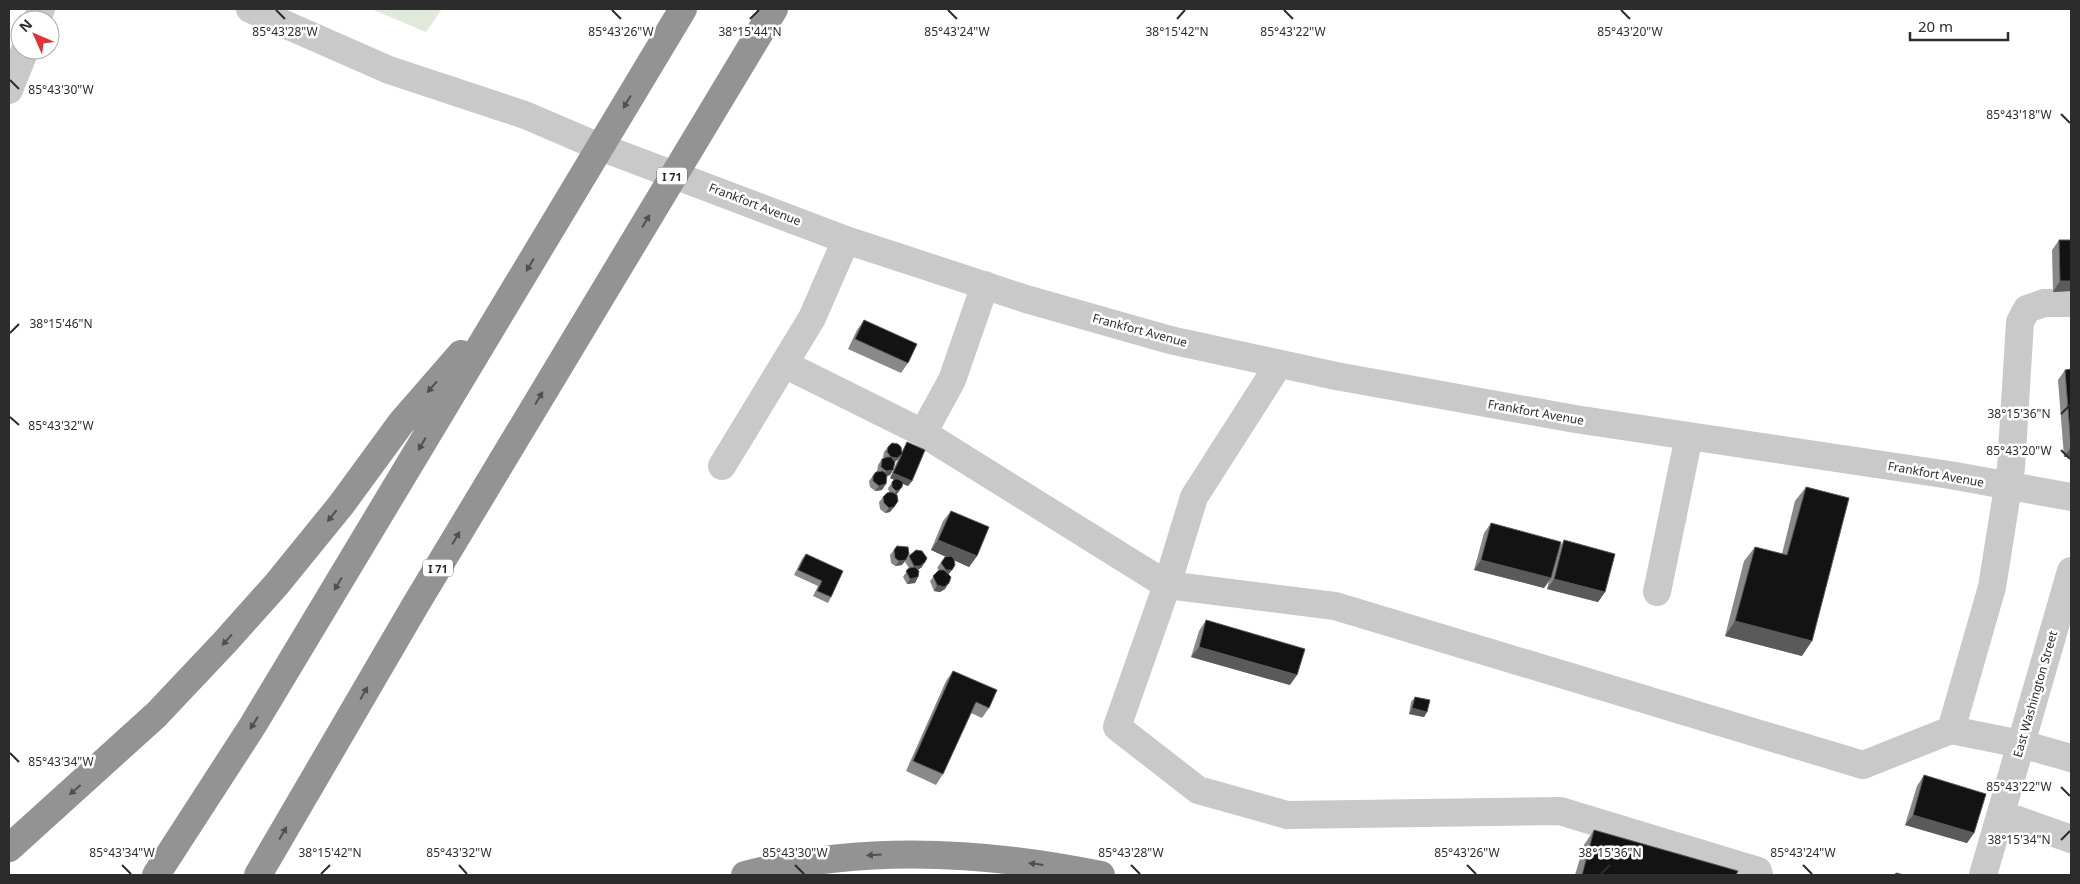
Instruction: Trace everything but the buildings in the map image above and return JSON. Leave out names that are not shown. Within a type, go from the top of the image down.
[{"type":"highway","points":[[156,875],[252,725],[683,9]]},
{"type":"highway","name":"I 71","points":[[258,875],[416,604],[774,9]]},
{"type":"highway","points":[[9,848],[156,715],[225,642],[276,585],[335,512],[401,423],[510,298]]},
{"type":"highway","points":[[745,875],[808,862],[875,854],[934,854],[981,856],[1057,866],[1101,875]]},
{"type":"street","name":"Frankfort Avenue","points":[[250,9],[389,70],[524,115],[595,145],[846,240],[985,285],[1170,340],[1336,376],[1566,417],[1950,476],[2071,497]]},
{"type":"street","points":[[9,90],[21,60]]},
{"type":"street","points":[[722,466],[812,318],[846,240]]},
{"type":"street","points":[[923,434],[952,380],[985,285]]},
{"type":"street","points":[[1951,730],[1992,587],[2011,468],[2020,322],[2027,309],[2044,304],[2071,303]]},
{"type":"street","points":[[784,364],[923,434],[1167,584],[1335,606],[1863,765],[1951,730],[2021,744],[2071,758]]},
{"type":"street","points":[[1280,364],[1194,497],[1167,584],[1117,727],[1198,790],[1288,815],[1560,811],[1758,871],[1759,875]]},
{"type":"street","points":[[1657,592],[1689,436]]},
{"type":"street","name":"East Washington Street","points":[[1983,875],[2071,571]]},
{"type":"street","points":[[2001,814],[2071,839]]},
{"type":"green space","points":[[371,9],[442,9],[426,32]]}]
